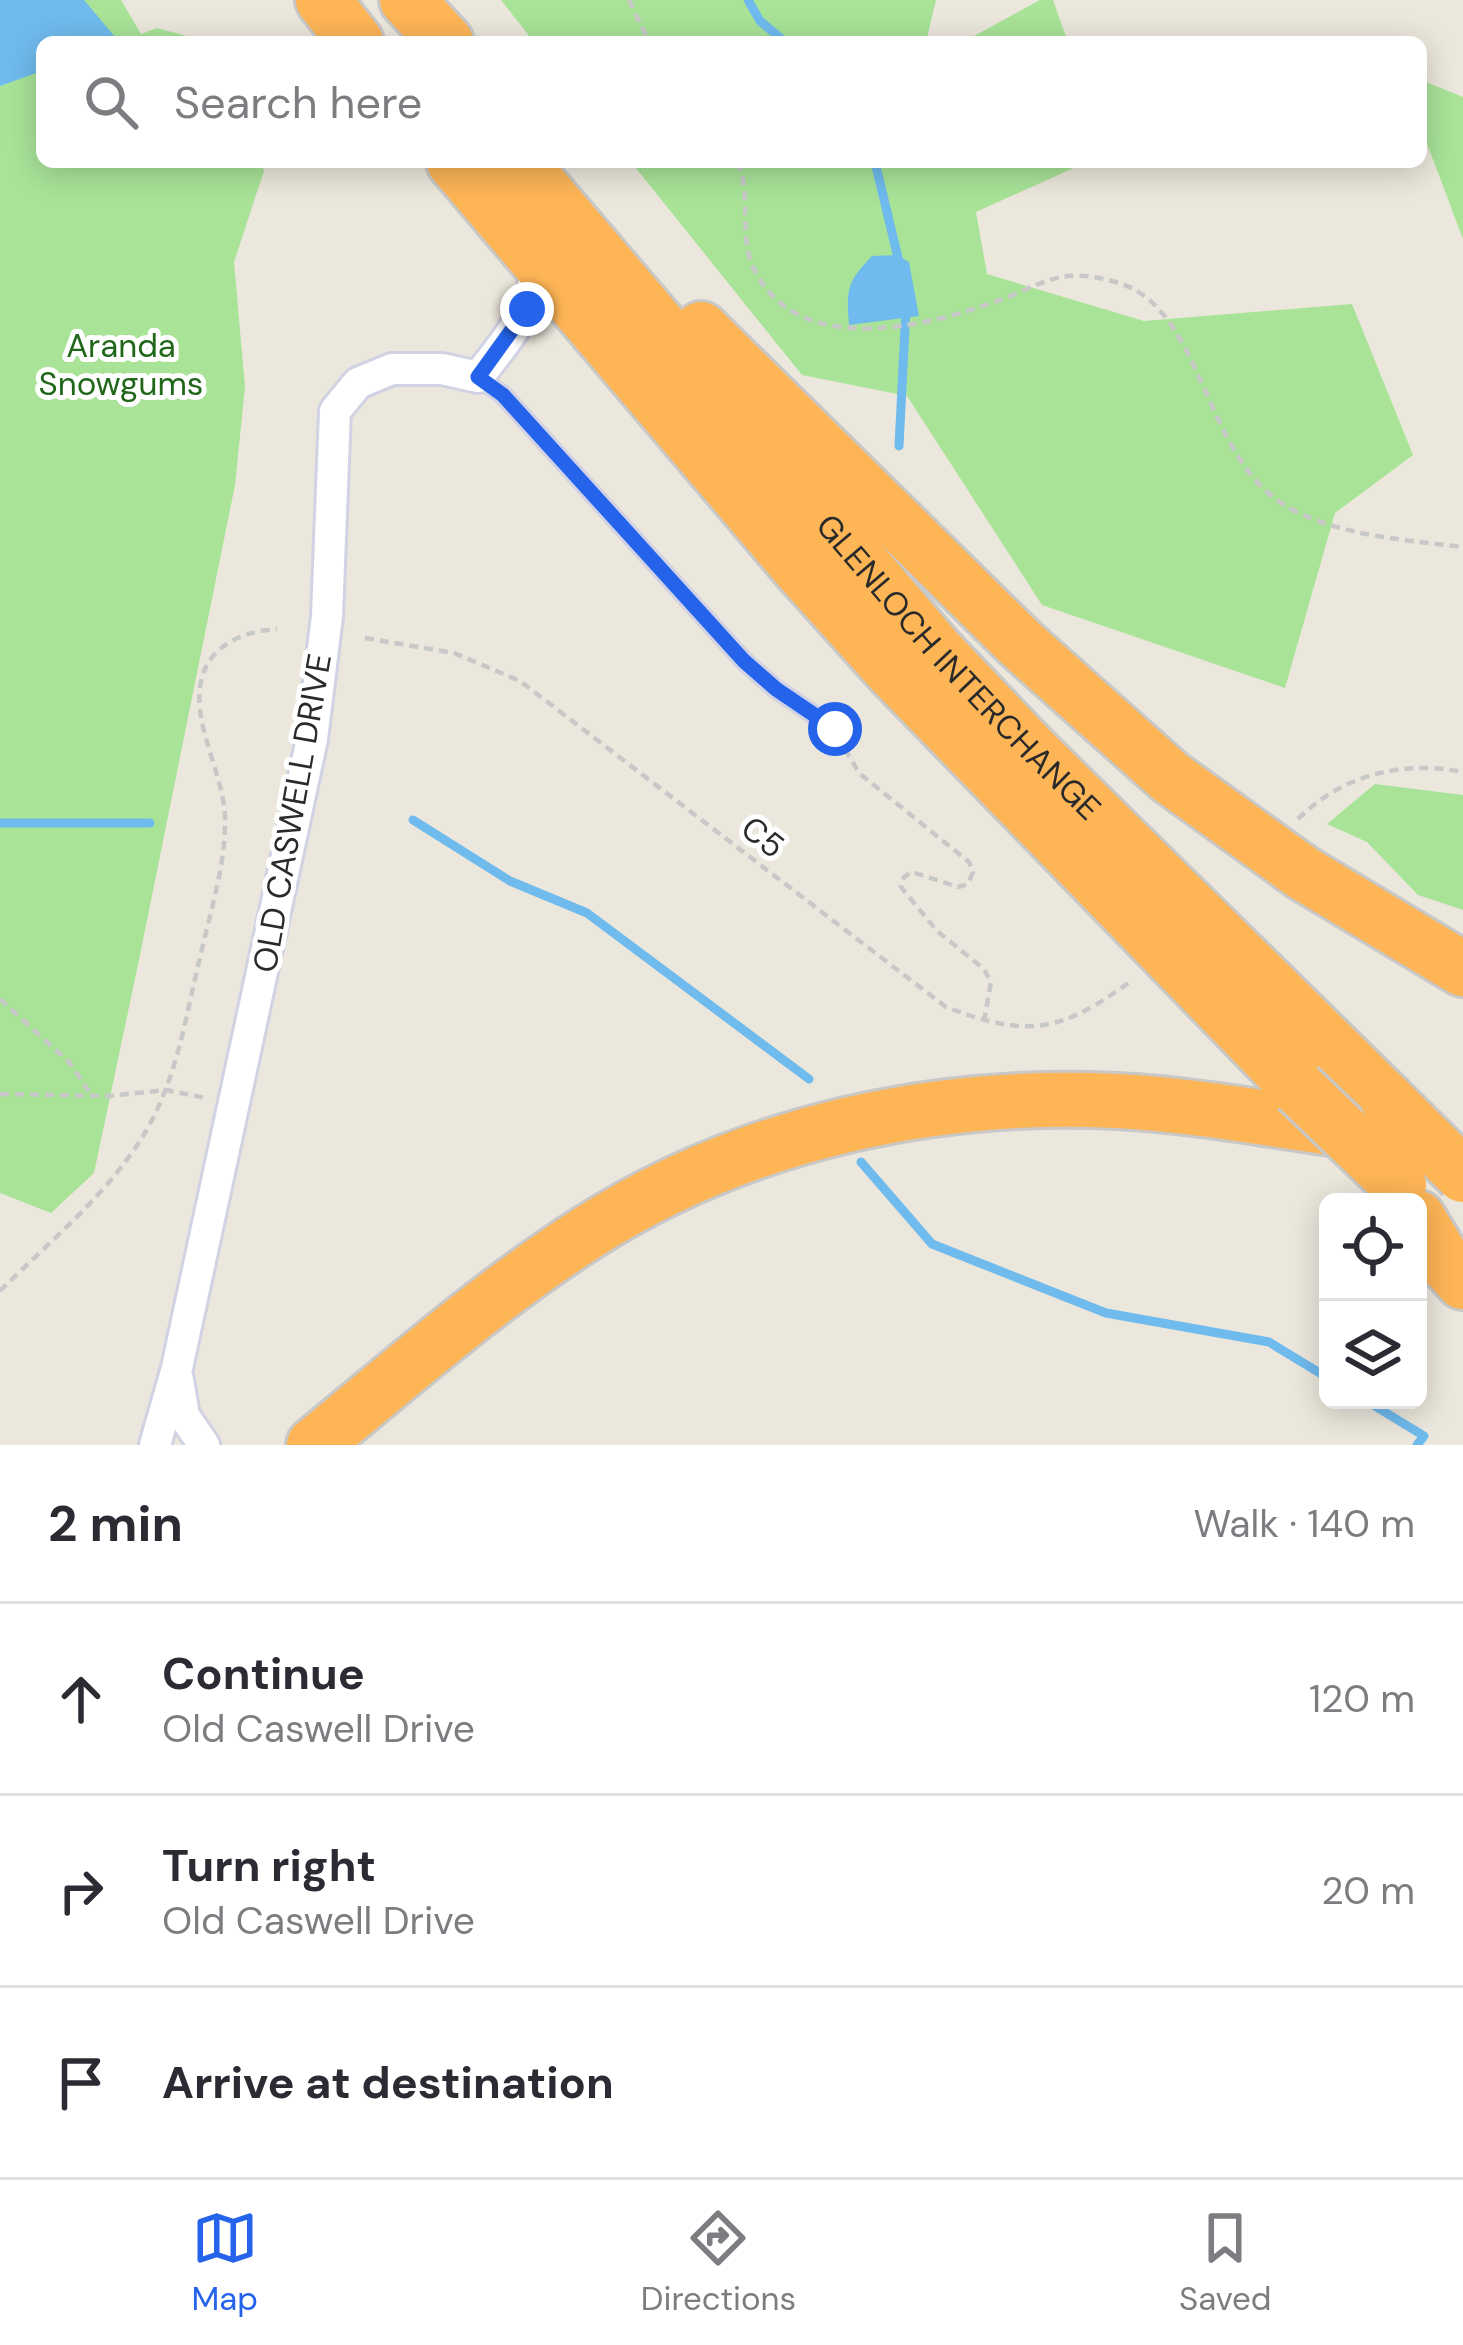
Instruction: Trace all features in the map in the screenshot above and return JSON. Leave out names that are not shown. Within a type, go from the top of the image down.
[{"type":"highway","points":[[322,0],[351,36]]},
{"type":"highway","points":[[389,0],[419,36]]},
{"type":"highway","points":[[407,0],[440,36]]},
{"type":"highway","name":"GLENLOCH INTERCHANGE","points":[[459,168],[801,571],[891,670],[1403,1193]]},
{"type":"highway","name":"GLENLOCH INTERCHANGE","points":[[525,168],[935,649],[1030,750],[1463,1175]]},
{"type":"highway","points":[[556,168],[648,276],[1074,694],[1170,777],[1264,848],[1463,969]]},
{"type":"highway","points":[[314,1445],[481,1310],[590,1231],[731,1161],[840,1126],[977,1103],[1119,1101],[1463,1148]]},
{"type":"highway","name":"GLENLOCH INTERCHANGE","points":[[1427,1215],[1463,1247]]},
{"type":"highway","points":[[1427,1230],[1444,1261],[1463,1282]]},
{"type":"street","points":[[478,377],[524,318],[538,260]]},
{"type":"street","name":"OLD CASWELL DRIVE","points":[[155,1445],[177,1368],[312,739],[327,616],[334,411],[358,383],[392,369],[429,368],[478,377]]},
{"type":"street","name":"OLD CASWELL DRIVE","points":[[177,1368],[181,1407],[204,1445]]},
{"type":"lane","points":[[478,377],[503,395],[744,661],[835,729]]},
{"type":"path","points":[[629,0],[646,36]]},
{"type":"path","points":[[740,168],[746,183],[752,265],[766,290],[789,312],[832,328],[866,327],[960,312],[1044,280],[1074,275],[1124,284],[1163,315],[1187,350],[1237,456],[1264,489],[1288,507],[1332,523],[1392,539],[1463,547]]},
{"type":"path","points":[[0,1291],[122,1166],[166,1090],[213,904],[225,817],[201,703],[202,676],[217,651],[229,642],[277,629]]},
{"type":"path","name":"C5","points":[[365,638],[454,653],[520,681],[946,1007],[984,1022],[1045,1027],[1092,1010],[1131,981]]},
{"type":"path","points":[[835,729],[859,773],[969,862],[973,872],[968,884],[958,887],[912,872],[901,887],[937,931],[985,969],[991,982],[984,1022]]},
{"type":"path","points":[[1296,821],[1330,791],[1354,778],[1415,768],[1463,772]]},
{"type":"path","points":[[0,999],[70,1063],[92,1096]]},
{"type":"path","points":[[0,1094],[92,1096],[166,1090],[235,1103]]},
{"type":"green space","name":"Aranda Snowgums","points":[[0,0],[121,0],[141,34],[157,28],[187,36],[36,36],[36,168],[263,168],[234,262],[245,387],[235,485],[94,1173],[51,1213],[0,1193]]},
{"type":"green space","points":[[501,0],[936,0],[927,36],[529,36]]},
{"type":"green space","points":[[1040,0],[1053,0],[1066,36],[974,36]]},
{"type":"green space","points":[[1427,82],[1463,97],[1463,239],[1427,144]]},
{"type":"green space","points":[[636,168],[1074,168],[976,212],[987,274],[1144,321],[1352,304],[1413,455],[1335,513],[1285,688],[1042,605],[907,396],[802,375]]},
{"type":"green space","points":[[1375,784],[1463,795],[1463,910],[1418,895],[1367,842],[1327,824]]},
{"type":"water","points":[[0,0],[84,0],[114,36],[36,36],[36,73],[0,86]]},
{"type":"water","points":[[897,255],[909,262],[919,316],[849,325],[848,294],[857,273],[872,256]]},
{"type":"waterway","points":[[748,0],[760,21],[778,36]]},
{"type":"waterway","points":[[876,168],[899,262]]},
{"type":"waterway","points":[[899,446],[906,308]]},
{"type":"waterway","points":[[413,820],[510,881],[587,913],[809,1079]]},
{"type":"waterway","points":[[0,823],[150,823]]},
{"type":"waterway","points":[[861,1162],[932,1244],[1106,1313],[1269,1342],[1319,1373]]},
{"type":"waterway","points":[[1380,1409],[1424,1436],[1417,1445]]},
{"type":"route","points":[[527,309],[478,377],[503,395],[744,661],[835,729]]}]
